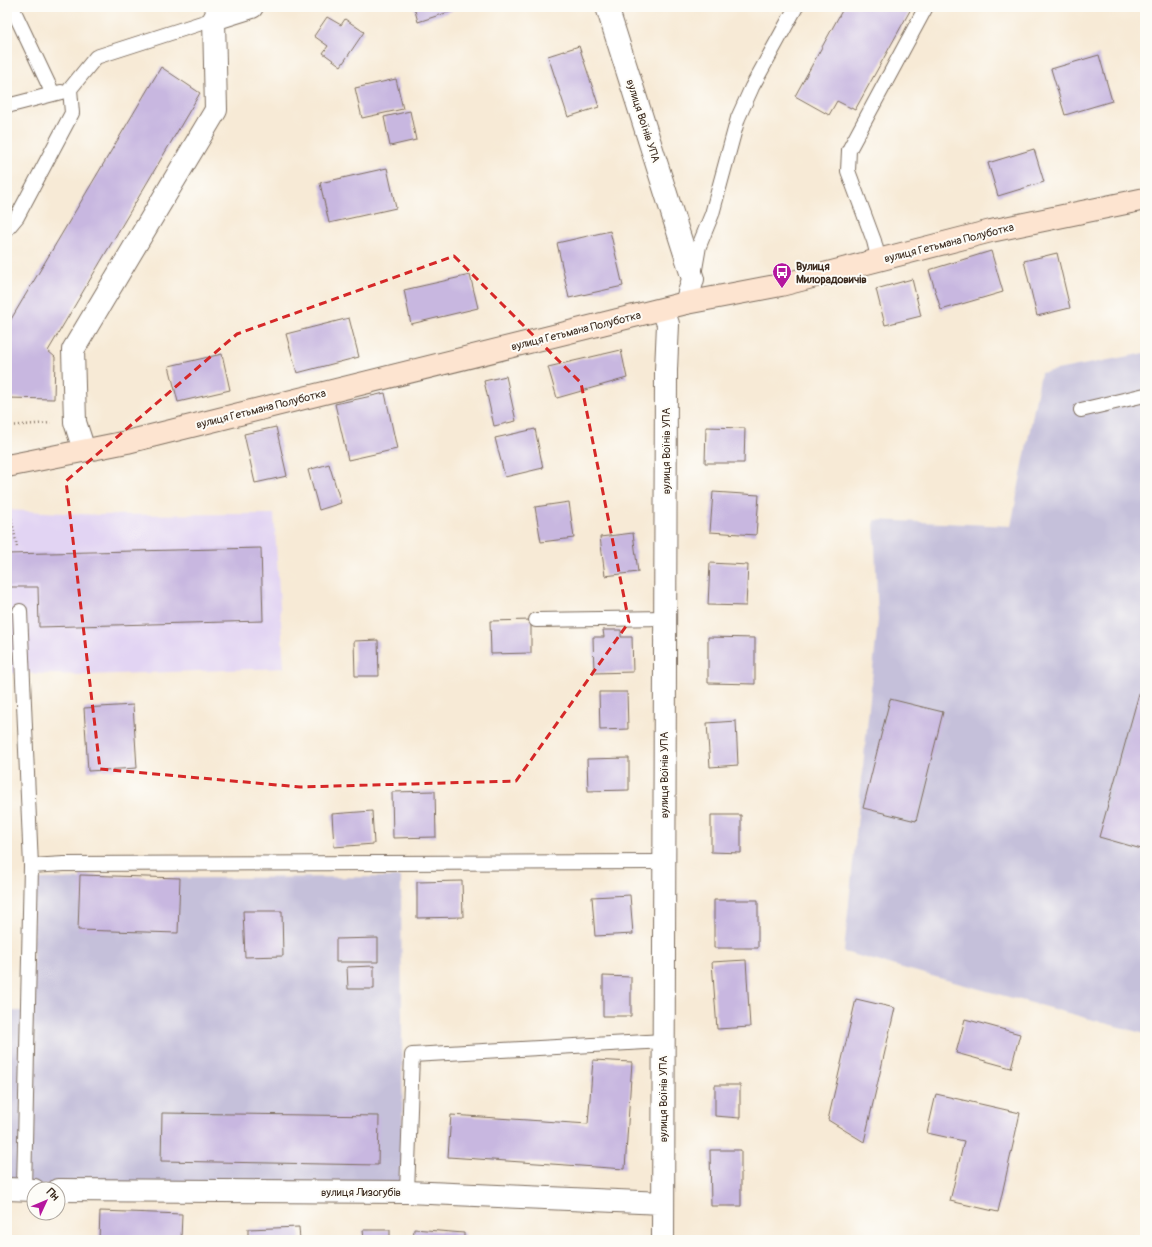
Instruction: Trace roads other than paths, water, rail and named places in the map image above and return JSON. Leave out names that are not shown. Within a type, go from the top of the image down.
[{"type":"street","points":[[84,450],[75,422],[73,350],[216,110],[213,13],[252,7]]},
{"type":"street","name":"вулиця Воїнів УПА","points":[[607,7],[693,279]]},
{"type":"street","name":"вулиця Гетьмана Полуботка","points":[[7,466],[128,442],[663,310],[686,303],[781,285],[992,231],[1145,199]]},
{"type":"street","points":[[686,303],[693,279]]},
{"type":"street","name":"вулиця Воїнів УПА","points":[[663,310],[668,324],[666,370],[663,1240]]},
{"type":"street","name":"вулиця Лизогубів","points":[[66,1190],[407,1192],[663,1203]]},
{"type":"lane","points":[[12,7],[53,94]]},
{"type":"lane","points":[[693,279],[699,246],[712,214],[738,118],[752,87],[796,7]]},
{"type":"lane","points":[[879,261],[874,241],[848,170],[849,150],[926,7]]},
{"type":"lane","points":[[7,106],[70,89],[96,57],[213,13]]},
{"type":"lane","points":[[7,229],[17,217],[72,113],[70,89]]},
{"type":"lane","points":[[1081,410],[1145,395]]},
{"type":"lane","points":[[20,611],[31,866],[22,1189]]},
{"type":"lane","points":[[536,620],[665,618]]},
{"type":"lane","points":[[31,866],[64,864],[664,862]]},
{"type":"lane","points":[[407,1192],[412,1055],[664,1041]]},
{"type":"place","name":"Вулиця Милорадовичів","points":[[782,289]]}]
